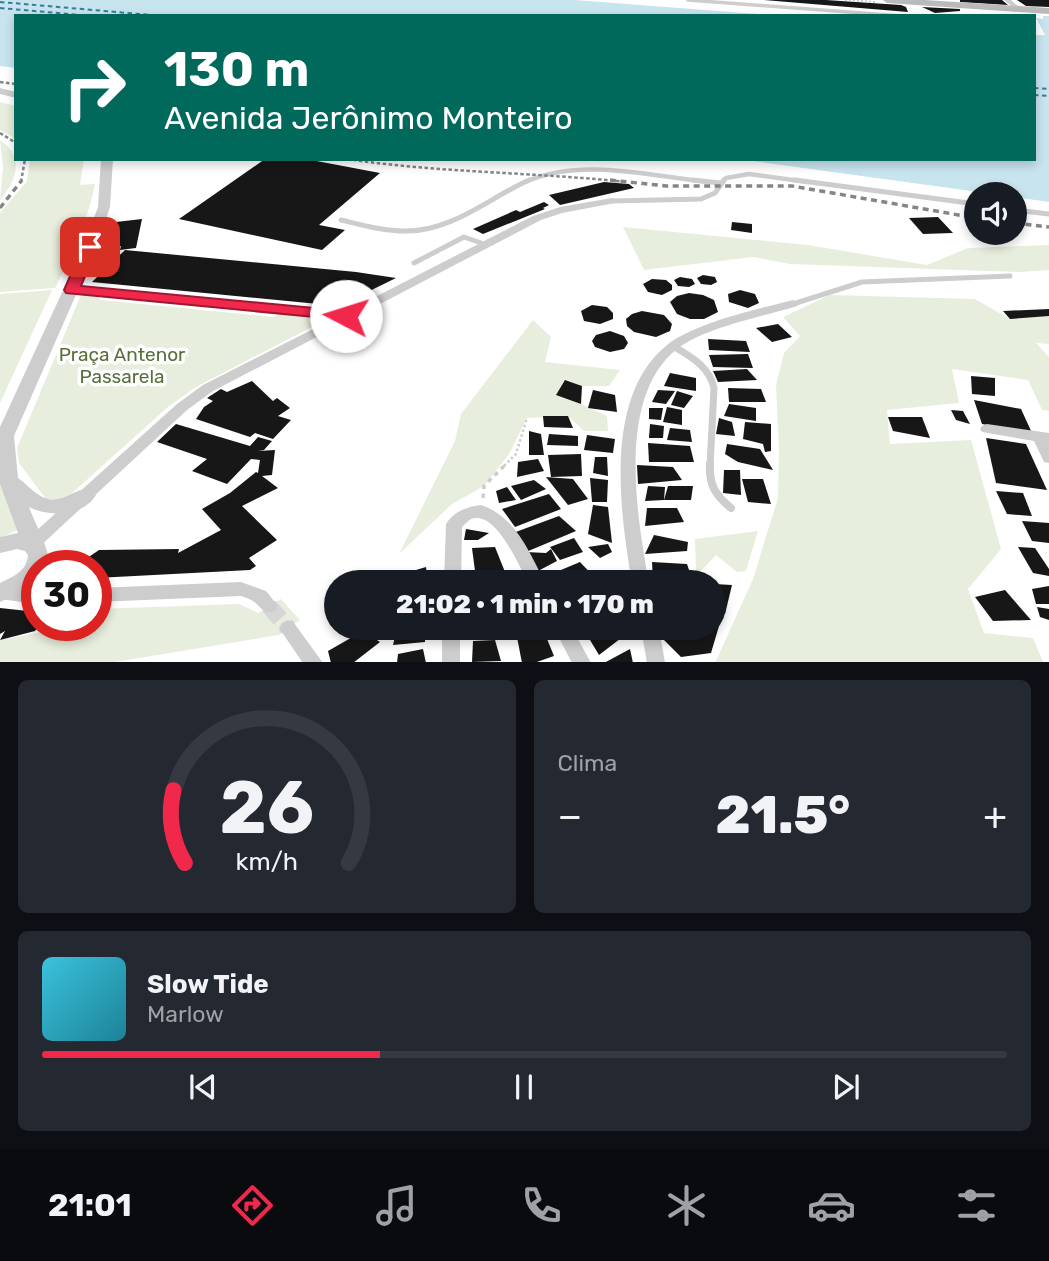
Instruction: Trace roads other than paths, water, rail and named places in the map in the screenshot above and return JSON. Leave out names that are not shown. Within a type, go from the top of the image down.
[{"type":"main road","points":[[887,0],[1049,11]]},
{"type":"street","points":[[1007,0],[1018,9]]},
{"type":"street","points":[[34,550],[8,480],[3,442],[99,225],[106,193],[107,161]]},
{"type":"street","points":[[45,550],[86,495],[182,407],[208,387],[484,244],[551,213],[612,201]]},
{"type":"street","points":[[72,290],[346,316]]},
{"type":"street","points":[[639,570],[629,503],[628,474],[632,425],[641,391],[650,371],[673,346],[698,335],[793,304]]},
{"type":"street","points":[[987,429],[1044,438],[1049,458]]},
{"type":"street","points":[[8,480],[32,502],[45,507],[62,506],[86,495]]},
{"type":"street","points":[[452,570],[454,524],[465,515],[481,512],[490,513],[502,523],[529,570]]},
{"type":"street","points":[[0,545],[17,541],[27,550]]},
{"type":"street","points":[[1,593],[21,583]]},
{"type":"street","points":[[112,594],[241,589],[260,596],[269,606]]},
{"type":"street","points":[[1,593],[21,595]]},
{"type":"street","points":[[288,628],[313,662]]},
{"type":"street","points":[[451,640],[451,662]]},
{"type":"street","points":[[570,640],[581,662]]},
{"type":"street","points":[[652,640],[656,662]]},
{"type":"lane","points":[[688,0],[875,14]]},
{"type":"lane","points":[[341,220],[397,231],[424,230],[535,178],[565,170],[594,170],[720,183]]},
{"type":"lane","points":[[612,201],[701,199],[715,193],[720,183],[731,176],[755,174],[964,202]]},
{"type":"lane","points":[[1027,211],[1049,214]]},
{"type":"lane","points":[[414,263],[464,237],[484,244]]},
{"type":"lane","points":[[793,304],[862,282],[1010,276]]},
{"type":"lane","points":[[673,346],[703,366],[711,377],[713,388],[709,479],[717,497],[731,508]]},
{"type":"water","points":[[0,0],[575,0],[757,14],[14,14],[14,68],[0,66]]},
{"type":"water","points":[[1049,16],[1049,202],[1027,199],[1027,182],[964,182],[964,190],[751,161],[1036,161],[1036,35],[1045,35],[1036,18]]},
{"type":"tunnel","points":[[269,606],[288,628]]},
{"type":"railway","points":[[0,82],[14,84]]},
{"type":"railway","points":[[0,133],[14,142]]},
{"type":"railway","points":[[21,181],[25,161]]},
{"type":"railway","points":[[361,161],[626,182]]},
{"type":"railway","points":[[610,180],[666,186],[792,186],[964,216]]},
{"type":"railway","points":[[0,208],[21,181]]},
{"type":"railway","points":[[1027,224],[1049,227]]},
{"type":"park label","name":"Praça Antenor Passarela","points":[[122,365]]}]
